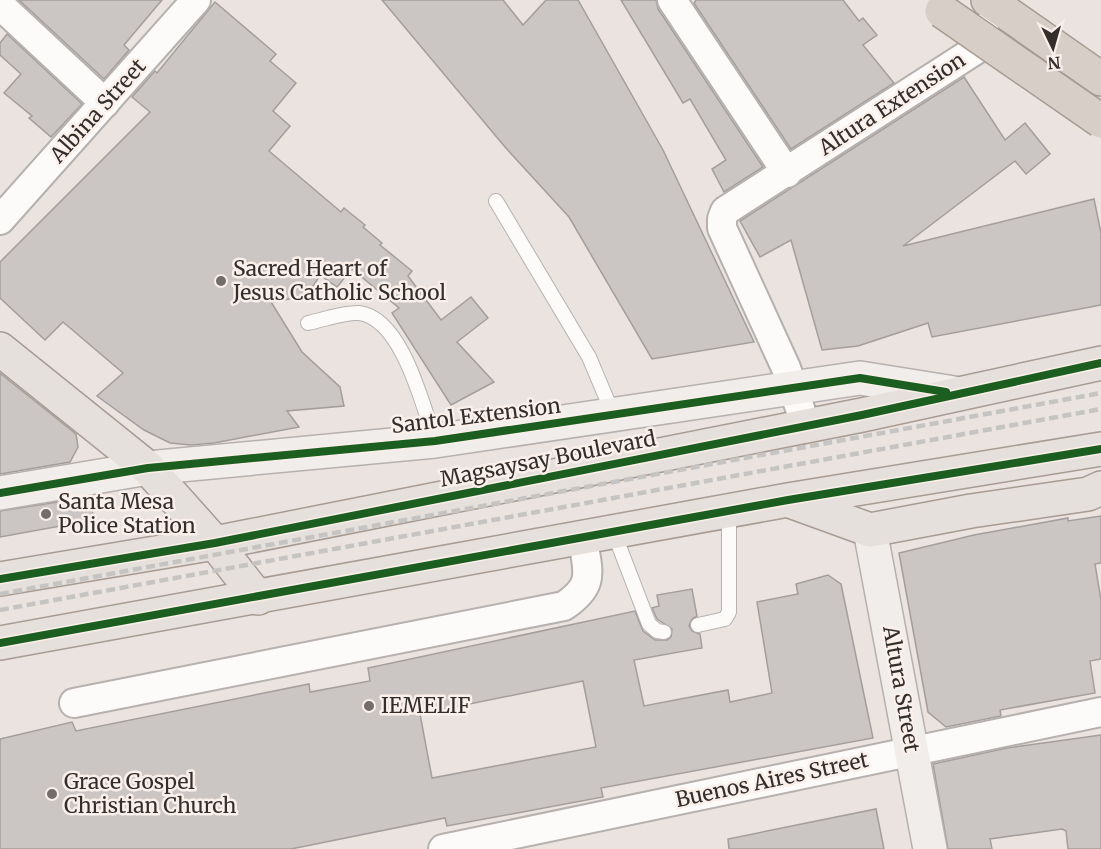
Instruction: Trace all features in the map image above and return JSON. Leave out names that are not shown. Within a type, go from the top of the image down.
[{"type":"highway","points":[[938,4],[1101,121]]},
{"type":"highway","points":[[986,14],[1101,79]]},
{"type":"main road","points":[[0,349],[148,468],[215,543],[258,598]]},
{"type":"main road","name":"Magsaysay Boulevard","points":[[0,579],[215,543],[806,426],[1101,363]]},
{"type":"main road","points":[[0,643],[788,500],[1101,449]]},
{"type":"main road","points":[[788,500],[870,530],[970,511],[1088,494],[1101,488]]},
{"type":"street","name":"Albina Street","points":[[0,220],[196,0]]},
{"type":"street","points":[[672,0],[787,173]]},
{"type":"street","points":[[0,5],[105,103]]},
{"type":"street","name":"Altura Extension","points":[[806,426],[795,389],[722,228],[725,211],[977,49],[986,39],[986,14]]},
{"type":"street","name":"Santol Extension","points":[[0,493],[148,468],[435,441],[614,416],[712,398],[795,389],[860,378],[954,393]]},
{"type":"street","name":"Altura Street","points":[[870,530],[930,849]]},
{"type":"street","points":[[74,703],[564,606],[581,595],[589,577],[598,536]]},
{"type":"street","name":"Buenos Aires Street","points":[[443,849],[1101,712]]},
{"type":"lane","points":[[938,4],[986,14]]},
{"type":"lane","points":[[496,201],[589,357],[614,416]]},
{"type":"lane","points":[[308,323],[358,313],[374,318],[392,335],[413,376],[435,441]]},
{"type":"lane","points":[[698,625],[725,619],[729,612],[729,512]]},
{"type":"lane","points":[[598,536],[649,624],[657,631],[664,632]]},
{"type":"building","points":[[19,0],[162,0],[124,45],[129,50],[104,79]]},
{"type":"building","points":[[382,0],[503,0],[523,25],[546,0],[578,0],[663,150],[754,342],[652,359],[569,217],[505,147]]},
{"type":"building","points":[[621,0],[656,0],[658,9],[763,167],[724,192],[712,169],[726,160],[690,99],[683,103]]},
{"type":"building","points":[[696,0],[843,0],[859,21],[863,18],[877,35],[863,45],[894,83],[791,149],[694,3]]},
{"type":"building","points":[[215,2],[276,54],[270,61],[296,83],[273,111],[290,126],[269,151],[341,212],[344,208],[365,225],[363,227],[382,243],[380,245],[412,271],[408,276],[441,320],[471,297],[488,318],[457,342],[494,382],[451,405],[392,313],[399,308],[352,269],[337,287],[320,275],[307,296],[271,302],[302,352],[340,387],[344,406],[287,411],[299,427],[214,443],[191,445],[170,443],[144,430],[97,396],[123,373],[63,322],[45,340],[0,298],[0,262],[150,112],[132,97],[155,71],[157,73]]},
{"type":"building","points":[[7,34],[82,104],[51,137],[29,118],[32,116],[4,93],[21,74],[0,55],[0,43]]},
{"type":"building","points":[[964,77],[1005,140],[1025,123],[1050,154],[1026,174],[1015,161],[903,246],[1094,199],[1101,233],[1101,305],[932,337],[928,323],[858,346],[822,350],[791,240],[760,257],[740,221]]},
{"type":"building","points":[[0,373],[76,434],[78,447],[70,462],[0,474]]},
{"type":"building","name":"Santa Mesa Police Station","points":[[90,497],[94,520],[0,537],[0,511]]},
{"type":"building","points":[[1101,516],[1101,563],[1095,564],[1101,600],[1101,659],[1090,661],[1095,693],[1000,710],[1001,716],[946,727],[928,712],[899,553],[974,535],[1068,518],[1068,521]]},
{"type":"building","points":[[828,575],[841,584],[873,738],[601,788],[603,797],[447,826],[445,818],[291,849],[0,849],[0,739],[72,722],[76,731],[309,684],[310,692],[370,681],[368,668],[635,611],[643,631],[655,640],[667,640],[671,637],[672,629],[657,619],[652,608],[659,606],[657,595],[692,589],[697,616],[692,619],[689,626],[692,631],[700,634],[702,648],[634,660],[644,706],[728,690],[730,702],[772,693],[757,602],[798,594],[796,584]],"holes":[[[583,681],[596,747],[432,778],[420,714]]]},
{"type":"building","points":[[1101,735],[1101,849],[1068,849],[1066,831],[1062,829],[990,839],[992,849],[948,849],[933,764],[1007,748]]},
{"type":"building","points":[[876,809],[884,849],[729,849],[728,839]]},
{"type":"railway","points":[[0,594],[1101,393]]},
{"type":"railway","points":[[0,610],[1101,409]]},
{"type":"cycle path","points":[[0,579],[215,543],[862,415],[1101,363]]},
{"type":"cycle path","points":[[0,493],[148,468],[435,441],[860,378],[946,392]]},
{"type":"cycle path","points":[[0,643],[788,500],[1101,449]]},
{"type":"place","name":"Sacred Heart of Jesus Catholic School","points":[[221,281]]},
{"type":"place","name":"Santa Mesa Police Station","points":[[46,514]]},
{"type":"place","name":"IEMELIF","points":[[369,706]]},
{"type":"place","name":"Grace Gospel Christian Church","points":[[52,794]]}]
